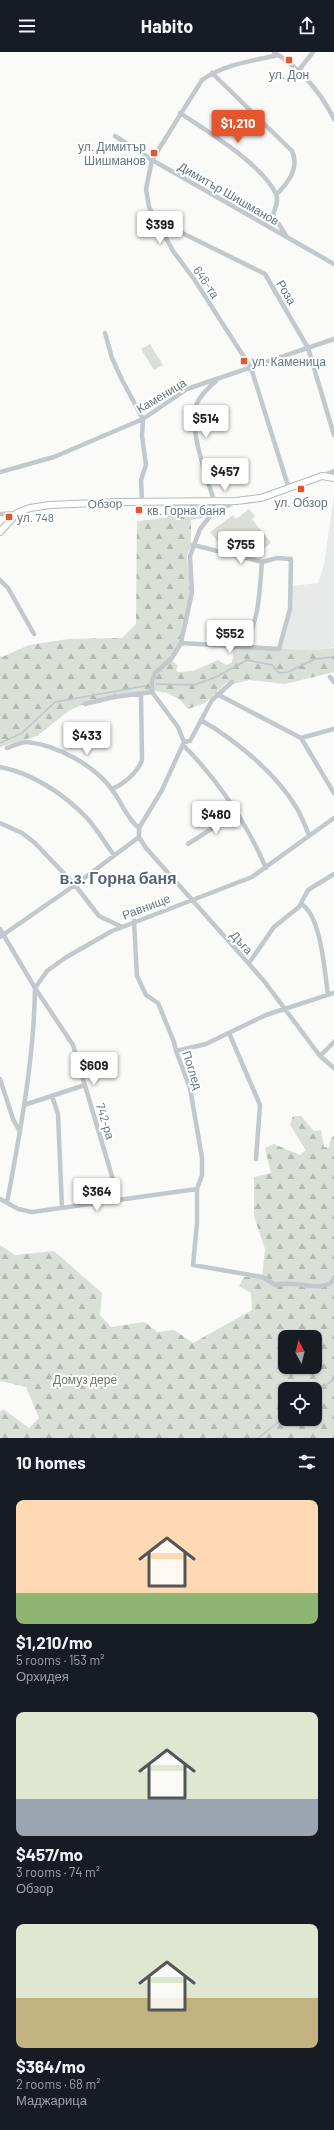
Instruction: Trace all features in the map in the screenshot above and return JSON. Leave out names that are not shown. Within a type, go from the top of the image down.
[{"type":"street","points":[[299,70],[313,52]]},
{"type":"street","points":[[276,53],[299,70],[324,98],[334,119]]},
{"type":"street","name":"646-та","points":[[276,53],[212,73],[200,82],[152,160],[146,189],[150,207],[155,219],[173,251],[194,279],[251,368],[289,489]]},
{"type":"street","points":[[212,73],[292,151],[295,164],[292,174],[285,186],[276,195]]},
{"type":"street","points":[[180,113],[223,142],[258,171],[276,195],[277,202],[273,215],[288,239]]},
{"type":"street","name":"Димитър Шишманов","points":[[115,136],[152,160],[334,264]]},
{"type":"street","name":"Роза","points":[[155,219],[266,274],[308,348],[334,435]]},
{"type":"street","points":[[105,333],[122,380],[143,419],[142,436],[146,465],[140,480],[142,502]]},
{"type":"street","name":"Каменица","points":[[0,472],[54,458],[143,419],[187,389],[218,380],[334,339]]},
{"type":"street","points":[[214,501],[196,433],[194,415],[197,402],[206,390],[218,380]]},
{"type":"street","name":"Обзор","points":[[0,532],[17,514],[30,508],[50,505],[236,501],[261,498],[289,489],[334,471]]},
{"type":"street","points":[[322,476],[334,478]]},
{"type":"street","points":[[236,501],[212,515],[200,529],[190,556],[192,583],[191,598],[181,643],[172,658],[155,672],[152,682],[152,692],[178,727],[183,743],[212,775],[256,844],[266,868]]},
{"type":"street","points":[[0,514],[17,514]]},
{"type":"street","points":[[181,643],[279,648],[290,609],[291,560],[277,558],[262,562],[193,545]]},
{"type":"street","points":[[244,646],[253,630],[258,615],[262,562]]},
{"type":"street","points":[[0,580],[8,588],[34,634]]},
{"type":"street","points":[[330,677],[334,682]]},
{"type":"street","points":[[2,936],[75,885],[139,837],[139,828],[162,790],[183,743],[190,741],[217,694],[232,682]]},
{"type":"street","points":[[85,704],[114,697],[152,692]]},
{"type":"street","points":[[112,789],[120,786],[140,767],[142,760],[141,694]]},
{"type":"street","points":[[217,694],[301,738],[334,793]]},
{"type":"street","points":[[201,720],[224,734],[245,751],[283,789],[296,808],[309,834]]},
{"type":"street","points":[[301,738],[334,729]]},
{"type":"street","points":[[7,748],[26,742],[54,748],[74,756],[112,789],[133,823],[139,828]]},
{"type":"street","points":[[0,767],[26,774],[62,797],[87,818],[114,855]]},
{"type":"street","points":[[188,844],[236,813]]},
{"type":"street","name":"Равнище","points":[[35,988],[47,971],[65,958],[122,926],[252,877],[266,868],[309,834],[334,818]]},
{"type":"street","points":[[0,823],[22,833],[35,843],[75,885],[99,916],[122,926]]},
{"type":"street","name":"Дъга","points":[[139,837],[191,901],[248,963],[320,1056],[334,1068]]},
{"type":"street","points":[[248,963],[274,927],[301,904],[308,890],[334,874]]},
{"type":"street","points":[[301,904],[308,908],[315,924],[321,948],[328,995]]},
{"type":"street","name":"Поглед","points":[[134,921],[137,976],[146,995],[158,1003],[174,1042],[190,1088],[202,1158],[202,1175],[197,1189],[197,1223],[192,1260],[193,1265],[262,1278],[276,1285],[285,1282],[310,1286],[321,1286],[330,1284],[334,1280]]},
{"type":"street","name":"742-ра","points":[[0,929],[2,936],[73,1045],[119,1200]]},
{"type":"street","points":[[7,1203],[20,1132],[34,1030],[35,988]]},
{"type":"street","points":[[176,1051],[206,1044],[229,1032],[284,1009],[334,993]]},
{"type":"street","points":[[229,1032],[257,1094],[260,1106],[256,1159]]},
{"type":"street","points":[[320,1056],[334,1042]]},
{"type":"street","points":[[0,1079],[13,1119],[20,1132]]},
{"type":"street","points":[[24,1105],[85,1085]]},
{"type":"street","points":[[52,1096],[58,1114],[62,1208]]},
{"type":"street","points":[[0,1199],[18,1210],[32,1212],[197,1189]]},
{"type":"shaded area","points":[[334,495],[334,647],[315,650],[279,649],[290,609],[291,586],[318,583],[324,565]]},
{"type":"green space","points":[[150,344],[163,365],[154,370],[141,349]]},
{"type":"green space","points":[[163,501],[189,505],[216,505],[217,509],[201,518],[191,520],[191,545],[187,555],[191,596],[181,643],[171,659],[178,666],[176,670],[178,672],[193,671],[218,660],[226,665],[232,663],[234,647],[314,650],[334,648],[334,672],[285,684],[249,680],[233,684],[226,683],[205,703],[188,709],[179,699],[167,693],[154,691],[155,673],[152,692],[89,702],[70,710],[37,736],[0,747],[0,656],[2,657],[29,645],[68,639],[122,638],[136,624],[137,521],[166,518]]},
{"type":"green space","points":[[249,509],[255,516],[252,519],[262,532],[238,551],[228,538],[220,544],[210,532],[233,515],[236,519]]},
{"type":"green space","points":[[263,533],[271,543],[255,555],[247,545]]},
{"type":"green space","name":"Домуз дере","points":[[293,1116],[301,1116],[314,1131],[321,1130],[324,1147],[329,1148],[331,1138],[334,1136],[334,1438],[0,1438],[0,1412],[3,1409],[29,1428],[39,1418],[26,1387],[0,1381],[0,1245],[15,1255],[54,1251],[102,1293],[100,1315],[111,1327],[145,1322],[157,1332],[174,1330],[193,1343],[252,1310],[251,1293],[239,1286],[244,1277],[262,1277],[265,1249],[254,1216],[254,1177],[271,1173],[265,1148],[274,1144],[300,1155],[306,1150],[290,1125]]},
{"type":"waterway","points":[[156,684],[194,685],[216,677],[247,660],[272,665],[279,673],[288,672],[315,659],[334,657]]},
{"type":"waterway","points":[[0,743],[22,733],[55,702],[145,686]]},
{"type":"waterway","name":"Домуз дере","points":[[322,1388],[334,1379]]},
{"type":"waterway","name":"Домуз дере","points":[[258,1438],[278,1422]]},
{"type":"place","name":"ул. Дон","points":[[289,60]]},
{"type":"place","name":"ул. Димитър Шишманов","points":[[154,153]]},
{"type":"place","name":"ул. Каменица","points":[[244,361]]},
{"type":"place","name":"ул. Обзор","points":[[301,489]]},
{"type":"place","name":"кв. Горна баня","points":[[139,510]]},
{"type":"place","name":"ул. 748","points":[[9,517]]},
{"type":"district","name":"в.з. Горна баня","points":[[118,877]]}]
